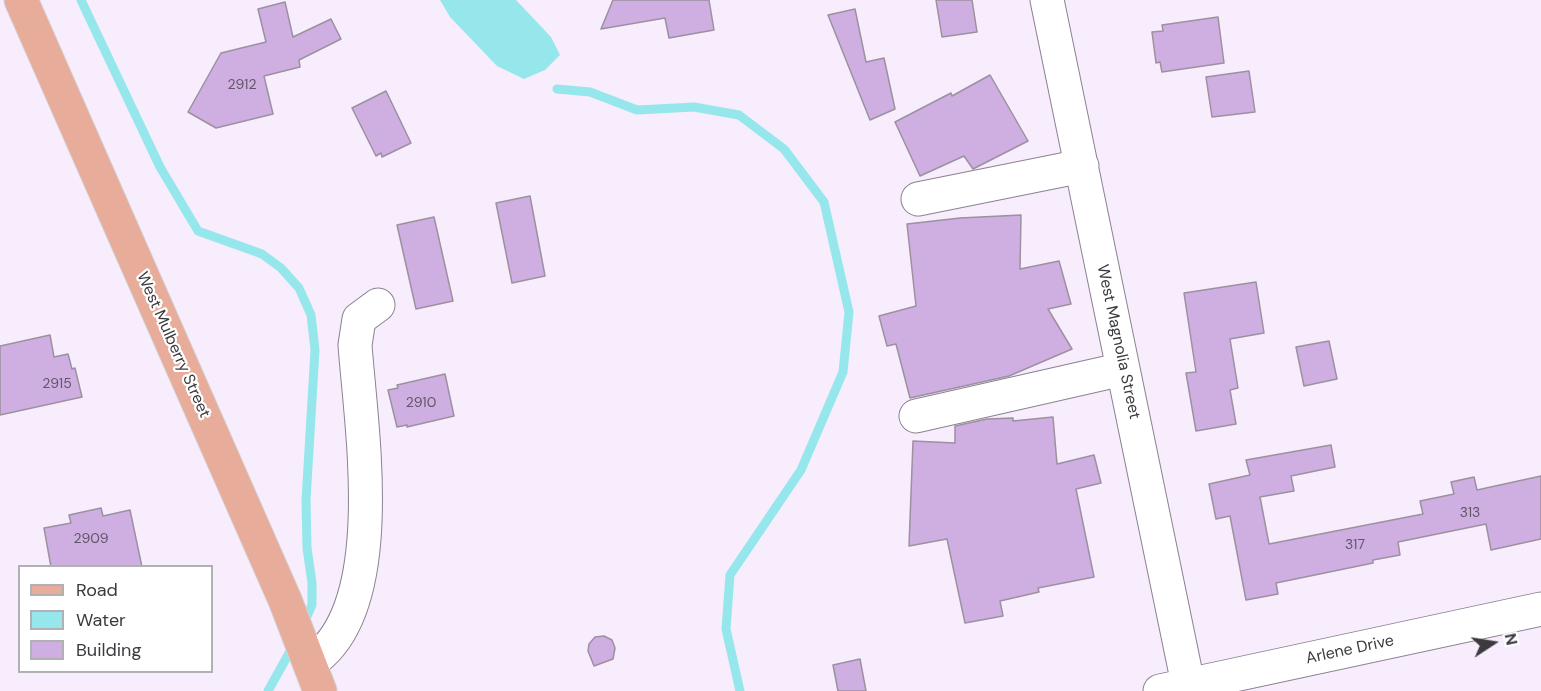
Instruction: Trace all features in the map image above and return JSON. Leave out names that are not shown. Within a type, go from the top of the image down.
[{"type":"main road","name":"West Mulberry Street","points":[[21,0],[312,666]]},
{"type":"street","name":"West Magnolia Street","points":[[1047,0],[1123,369],[1174,688]]},
{"type":"street","points":[[918,199],[1082,166]]},
{"type":"street","points":[[312,666],[337,638],[356,594],[367,510],[355,345],[359,319],[378,305]]},
{"type":"street","points":[[916,417],[1123,369]]},
{"type":"street","name":"Arlene Drive","points":[[1174,688],[1541,609]]},
{"type":"water","points":[[440,0],[516,0],[551,37],[560,55],[545,70],[524,79],[497,66],[450,17]]},
{"type":"building","points":[[613,0],[709,0],[714,30],[669,38],[665,18],[601,29]]},
{"type":"building","points":[[936,0],[972,0],[977,32],[942,37]]},
{"type":"building","points":[[285,2],[293,37],[331,19],[341,39],[299,60],[300,67],[264,76],[273,114],[216,128],[188,112],[221,53],[266,42],[258,9]]},
{"type":"building","points":[[855,9],[866,62],[884,58],[895,109],[870,120],[828,15]]},
{"type":"building","points":[[1218,17],[1224,63],[1162,72],[1160,62],[1156,63],[1152,32],[1163,31],[1162,25]]},
{"type":"building","points":[[1249,71],[1255,112],[1212,117],[1206,77]]},
{"type":"building","points":[[990,75],[1028,141],[973,169],[964,156],[920,176],[895,122],[951,93],[952,96]]},
{"type":"building","points":[[386,91],[411,143],[382,157],[381,153],[376,156],[352,108]]},
{"type":"building","points":[[530,196],[545,276],[512,283],[496,203]]},
{"type":"building","points":[[1021,215],[1020,269],[1059,261],[1071,304],[1048,309],[1072,349],[1009,376],[910,398],[896,344],[887,346],[879,316],[916,306],[907,224],[960,218]]},
{"type":"building","points":[[434,217],[453,301],[416,309],[397,225]]},
{"type":"building","points":[[1256,282],[1264,333],[1230,339],[1238,388],[1230,390],[1236,424],[1196,431],[1186,373],[1196,372],[1184,293]]},
{"type":"building","points":[[50,335],[54,357],[68,354],[72,369],[75,368],[82,397],[0,415],[0,346]]},
{"type":"building","points":[[1329,341],[1337,379],[1304,386],[1296,347]]},
{"type":"building","points":[[445,374],[454,416],[407,427],[407,425],[397,427],[388,390],[398,388],[397,385]]},
{"type":"building","points":[[1053,417],[1057,464],[1094,455],[1101,483],[1076,489],[1094,577],[1038,588],[1039,592],[1000,601],[1003,616],[965,623],[947,539],[909,546],[913,441],[955,443],[955,426],[987,419],[1013,418],[1013,421]]},
{"type":"building","points":[[1331,445],[1335,467],[1291,476],[1294,491],[1260,497],[1269,544],[1423,514],[1420,501],[1454,494],[1451,482],[1474,477],[1477,490],[1541,476],[1541,539],[1491,550],[1486,524],[1398,542],[1400,555],[1373,560],[1373,563],[1276,583],[1278,594],[1246,600],[1230,516],[1216,519],[1209,484],[1250,475],[1246,460]]},
{"type":"building","points":[[101,508],[103,516],[130,510],[142,565],[51,565],[44,528],[71,523],[69,515]]},
{"type":"building","points":[[604,636],[612,640],[615,648],[613,659],[594,666],[588,651],[589,644],[595,637]]},
{"type":"building","points":[[860,659],[866,691],[838,691],[833,665]]},
{"type":"waterway","points":[[81,0],[160,167],[198,231],[262,254],[281,268],[299,288],[311,315],[315,350],[306,500],[312,605],[304,623]]},
{"type":"waterway","points":[[557,89],[590,92],[637,110],[694,107],[739,115],[784,149],[824,202],[849,312],[843,372],[801,470],[730,575],[726,629],[740,691]]},
{"type":"waterway","points":[[268,691],[293,646]]}]
